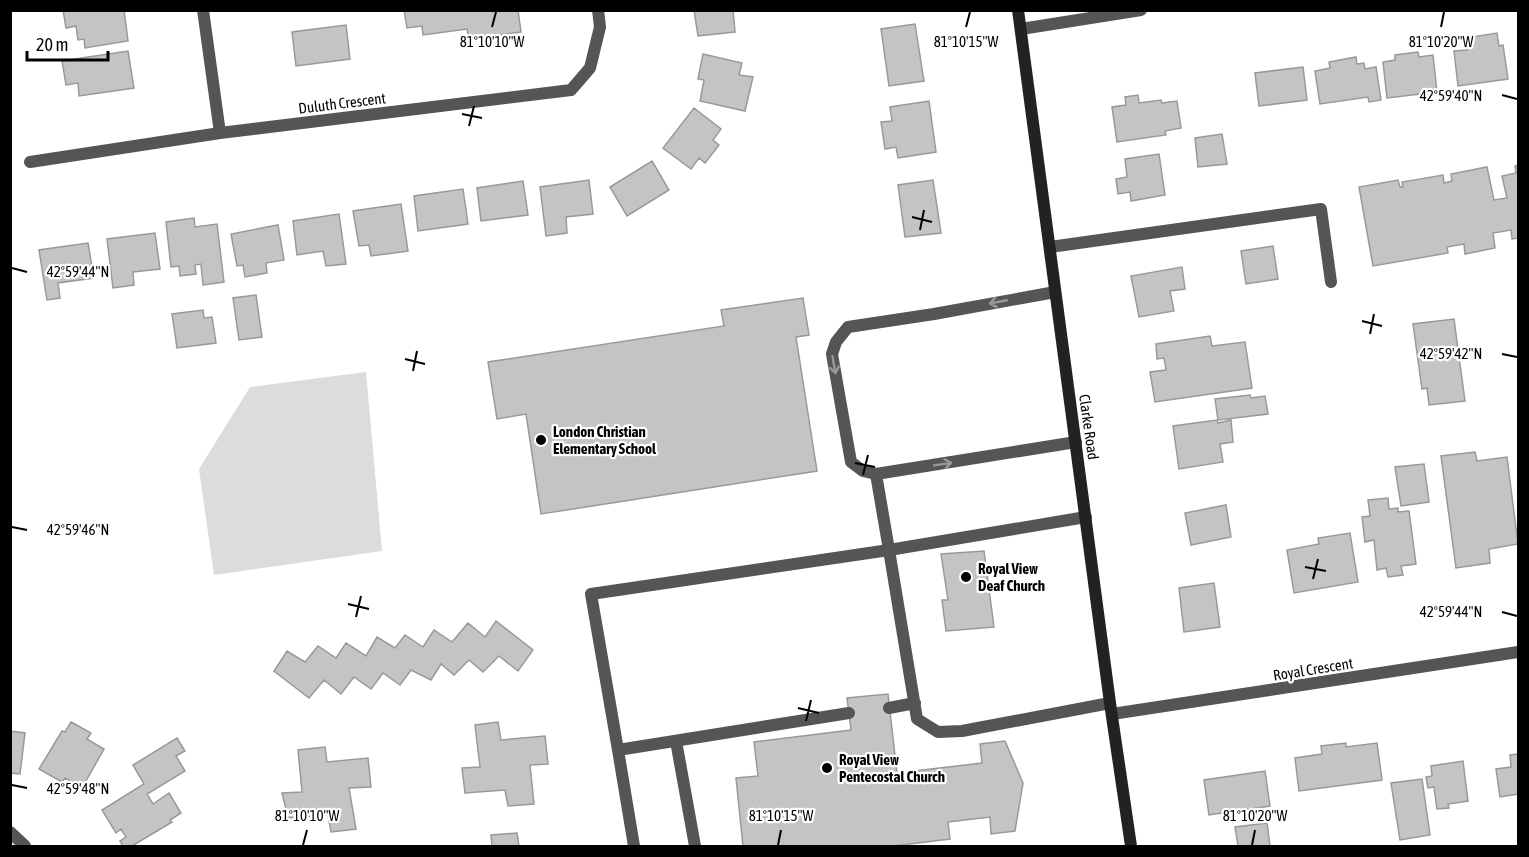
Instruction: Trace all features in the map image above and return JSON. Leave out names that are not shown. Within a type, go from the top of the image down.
[{"type":"main road","name":"Clarke Road","points":[[1018,10],[1131,846]]},
{"type":"street","points":[[203,10],[220,133]]},
{"type":"street","name":"Duluth Crescent","points":[[30,162],[220,133],[571,90],[590,68],[600,27],[598,10]]},
{"type":"street","points":[[1021,29],[1141,10]]},
{"type":"street","points":[[1050,247],[1321,209],[1331,282]]},
{"type":"street","points":[[1055,292],[848,327],[836,342],[832,354],[851,462],[863,471],[876,474],[1076,442]]},
{"type":"street","points":[[876,474],[915,703],[889,708]]},
{"type":"street","points":[[634,846],[591,594],[889,550],[1086,517]]},
{"type":"street","name":"Royal Crescent","points":[[915,703],[917,719],[938,732],[962,730],[1518,652]]},
{"type":"street","points":[[618,750],[849,713]]},
{"type":"street","points":[[676,741],[695,846]]},
{"type":"street","points":[[10,832],[25,846]]},
{"type":"shaded area","points":[[366,372],[382,551],[214,575],[199,469],[250,387]]},
{"type":"building","points":[[63,10],[124,10],[128,41],[85,48],[84,39],[78,40],[76,26],[66,28]]},
{"type":"building","points":[[404,10],[518,10],[521,32],[469,39],[467,29],[423,35],[422,26],[407,28]]},
{"type":"building","points":[[694,10],[733,10],[735,32],[698,36]]},
{"type":"building","points":[[915,24],[924,81],[889,86],[881,29]]},
{"type":"building","points":[[346,25],[350,59],[296,66],[292,32]]},
{"type":"building","points":[[1497,33],[1499,46],[1503,45],[1508,79],[1458,86],[1454,51],[1467,50],[1465,38]]},
{"type":"building","points":[[128,51],[134,88],[79,96],[78,83],[66,85],[62,61]]},
{"type":"building","points":[[1418,52],[1419,57],[1433,55],[1437,92],[1387,98],[1383,62],[1395,60],[1395,55]]},
{"type":"building","points":[[703,54],[742,63],[739,75],[753,77],[745,111],[700,101],[704,80],[698,79]]},
{"type":"building","points":[[1356,57],[1357,64],[1364,63],[1365,69],[1376,67],[1381,100],[1369,102],[1368,97],[1320,104],[1315,71],[1330,68],[1329,62]]},
{"type":"building","points":[[1303,67],[1307,100],[1259,106],[1255,73]]},
{"type":"building","points":[[1138,95],[1139,103],[1161,100],[1162,103],[1177,101],[1181,128],[1165,131],[1166,135],[1117,142],[1112,107],[1126,105],[1125,97]]},
{"type":"building","points":[[929,101],[936,152],[898,158],[896,147],[885,149],[881,122],[892,121],[890,107]]},
{"type":"building","points":[[694,108],[721,129],[713,140],[719,145],[705,163],[699,158],[691,169],[663,148]]},
{"type":"building","points":[[1222,134],[1227,164],[1198,167],[1195,138]]},
{"type":"building","points":[[1159,154],[1165,195],[1131,201],[1130,192],[1118,194],[1116,179],[1127,177],[1125,159]]},
{"type":"building","points":[[652,161],[669,190],[627,216],[610,187]]},
{"type":"building","points":[[1518,165],[1518,238],[1512,239],[1511,230],[1493,233],[1495,248],[1465,254],[1464,244],[1447,247],[1448,253],[1373,266],[1359,187],[1398,180],[1400,187],[1403,187],[1402,182],[1443,175],[1444,183],[1452,181],[1451,174],[1487,167],[1494,200],[1507,198],[1502,176],[1516,173],[1515,166]]},
{"type":"building","points":[[589,180],[593,214],[566,217],[567,233],[546,236],[540,187]]},
{"type":"building","points":[[933,180],[941,233],[905,237],[898,185]]},
{"type":"building","points":[[523,181],[528,215],[481,221],[477,188]]},
{"type":"building","points":[[463,189],[468,224],[418,231],[414,196]]},
{"type":"building","points":[[401,204],[408,251],[371,256],[369,245],[359,246],[353,211]]},
{"type":"building","points":[[339,214],[346,264],[326,266],[323,251],[297,255],[293,221]]},
{"type":"building","points":[[194,218],[195,227],[217,224],[224,282],[203,285],[201,264],[195,265],[196,274],[180,276],[179,266],[171,267],[166,222]]},
{"type":"building","points":[[278,225],[284,260],[266,263],[267,273],[245,277],[243,265],[237,266],[231,234]]},
{"type":"building","points":[[155,233],[160,269],[133,272],[134,285],[113,288],[107,239]]},
{"type":"building","points":[[88,243],[94,278],[58,283],[60,298],[47,300],[39,250]]},
{"type":"building","points":[[1273,246],[1278,279],[1246,284],[1241,251]]},
{"type":"building","points":[[1182,267],[1185,289],[1170,291],[1174,311],[1139,317],[1131,276]]},
{"type":"building","points":[[256,295],[262,337],[239,340],[233,298]]},
{"type":"building","points":[[803,298],[809,335],[796,337],[817,471],[541,514],[526,414],[497,419],[488,362],[724,326],[721,310]]},
{"type":"building","points":[[203,310],[204,318],[212,317],[216,343],[177,348],[172,314]]},
{"type":"building","points":[[1454,319],[1465,401],[1429,405],[1427,388],[1422,389],[1413,324]]},
{"type":"building","points":[[1210,336],[1212,346],[1245,342],[1252,388],[1155,402],[1150,372],[1166,370],[1164,358],[1157,359],[1156,344]]},
{"type":"building","points":[[1250,395],[1251,398],[1265,396],[1268,414],[1218,420],[1215,399]]},
{"type":"building","points":[[1217,420],[1218,423],[1231,420],[1233,442],[1220,444],[1223,462],[1179,469],[1173,426]]},
{"type":"building","points":[[1475,452],[1477,461],[1507,457],[1518,544],[1489,549],[1490,563],[1456,568],[1441,456]]},
{"type":"building","points":[[1424,464],[1429,502],[1401,506],[1395,467]]},
{"type":"building","points":[[1388,498],[1389,509],[1398,508],[1398,512],[1409,511],[1416,564],[1401,566],[1403,575],[1388,577],[1386,568],[1377,570],[1374,540],[1365,542],[1362,517],[1370,516],[1368,500]]},
{"type":"building","points":[[1226,505],[1231,537],[1191,545],[1185,513]]},
{"type":"building","points":[[1350,533],[1358,582],[1294,593],[1287,550],[1319,544],[1318,538]]},
{"type":"building","name":"Royal View Deaf Church","points":[[984,551],[994,627],[946,631],[942,600],[948,600],[941,554]]},
{"type":"building","points":[[1214,583],[1220,627],[1184,632],[1179,588]]},
{"type":"building","points":[[496,621],[533,650],[518,671],[499,656],[483,672],[469,660],[454,675],[441,664],[431,680],[411,670],[400,685],[383,673],[371,689],[354,677],[341,694],[324,680],[309,698],[274,671],[287,651],[305,662],[318,646],[336,658],[346,643],[366,656],[377,637],[395,648],[405,635],[423,647],[434,630],[452,642],[468,623],[485,637]]},
{"type":"building","name":"Royal View Pentecostal Church","points":[[888,694],[897,773],[982,763],[980,744],[1005,741],[1023,783],[1015,831],[991,834],[990,817],[948,822],[950,839],[893,846],[743,846],[736,778],[758,776],[754,742],[851,730],[847,698]]},
{"type":"building","points":[[71,722],[91,733],[87,739],[104,749],[82,788],[65,778],[62,782],[39,769],[62,731],[65,732]]},
{"type":"building","points":[[498,722],[501,740],[545,736],[548,764],[530,765],[534,804],[508,806],[505,790],[465,793],[462,768],[480,767],[475,725]]},
{"type":"building","points":[[10,731],[25,733],[20,774],[10,773]]},
{"type":"building","points":[[177,738],[185,751],[176,756],[185,771],[147,794],[153,804],[169,793],[181,813],[170,820],[172,822],[132,846],[123,846],[120,841],[126,837],[121,829],[116,833],[102,810],[144,784],[133,765]]},
{"type":"building","points":[[1346,743],[1346,747],[1377,743],[1382,780],[1299,791],[1295,758],[1322,754],[1321,746]]},
{"type":"building","points":[[325,747],[327,762],[368,758],[371,787],[349,788],[356,829],[331,832],[328,815],[288,818],[282,793],[302,792],[298,750]]},
{"type":"building","points":[[1518,754],[1518,794],[1500,797],[1496,769],[1511,767],[1510,755]]},
{"type":"building","points":[[1463,761],[1468,801],[1448,804],[1449,808],[1437,809],[1434,787],[1428,788],[1426,777],[1432,776],[1431,766]]},
{"type":"building","points":[[1265,771],[1270,806],[1209,815],[1204,780]]},
{"type":"building","points":[[1422,779],[1430,835],[1400,840],[1391,783]]},
{"type":"building","points":[[1267,823],[1270,846],[1238,846],[1235,827]]},
{"type":"building","points":[[517,833],[519,846],[492,846],[491,835]]},
{"type":"place","name":"London Christian Elementary School","points":[[541,440]]},
{"type":"place","name":"Royal View Deaf Church","points":[[966,577]]},
{"type":"place","name":"Royal View Pentecostal Church","points":[[827,768]]}]
